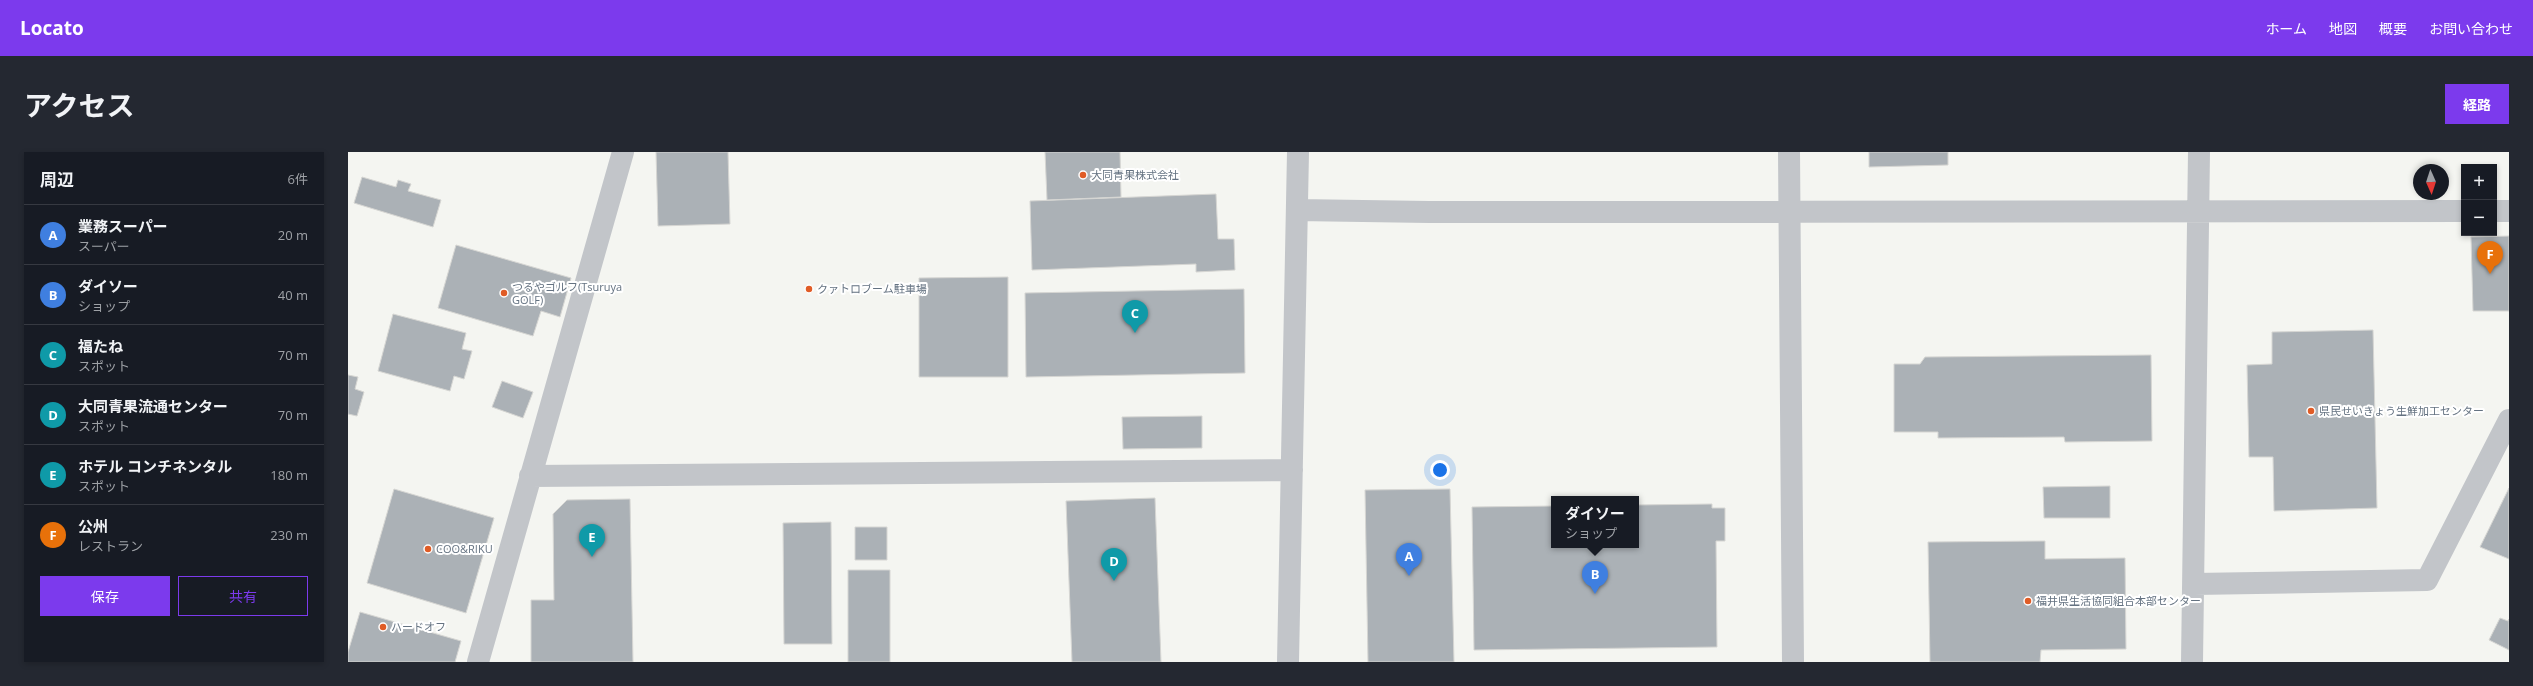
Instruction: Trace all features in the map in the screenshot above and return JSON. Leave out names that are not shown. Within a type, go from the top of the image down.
[{"type":"street","points":[[478,662],[623,152]]},
{"type":"street","points":[[1288,662],[1298,152]]},
{"type":"street","points":[[1789,152],[1793,662]]},
{"type":"street","points":[[2192,662],[2199,152]]},
{"type":"street","points":[[1297,210],[1790,212],[2461,211]]},
{"type":"street","points":[[2497,211],[2509,211]]},
{"type":"street","points":[[2194,584],[2427,580],[2509,420]]},
{"type":"street","points":[[530,476],[1292,470]]},
{"type":"building","points":[[656,152],[728,152],[730,224],[658,226]]},
{"type":"building","name":"大同青果株式会社","points":[[1045,152],[1120,152],[1121,197],[1047,200]]},
{"type":"building","points":[[1869,152],[1948,152],[1948,165],[1869,167]]},
{"type":"building","points":[[362,177],[396,187],[398,180],[411,184],[408,191],[441,200],[433,227],[354,203]]},
{"type":"building","points":[[1216,194],[1218,239],[1234,239],[1235,270],[1196,272],[1196,264],[1032,270],[1030,201]]},
{"type":"building","points":[[2509,236],[2509,311],[2473,311],[2471,237]]},
{"type":"building","name":"つるやゴルフ(Tsuruya GOLF)","points":[[456,245],[571,278],[560,317],[541,311],[533,336],[438,308]]},
{"type":"building","points":[[1008,277],[1008,377],[919,377],[919,278]]},
{"type":"building","points":[[1244,289],[1245,373],[1026,377],[1025,293]]},
{"type":"building","points":[[393,314],[466,333],[462,349],[472,351],[464,379],[454,376],[450,391],[378,371]]},
{"type":"building","name":"県民せいきょう生鮮加工センター","points":[[2373,330],[2377,508],[2274,511],[2273,457],[2249,457],[2247,365],[2272,364],[2272,332]]},
{"type":"building","points":[[2151,355],[2152,441],[2065,442],[2064,437],[1938,438],[1938,432],[1894,432],[1894,364],[1920,364],[1925,357]]},
{"type":"building","points":[[348,375],[358,377],[355,389],[364,392],[357,416],[348,414]]},
{"type":"building","points":[[502,381],[533,392],[523,418],[492,407]]},
{"type":"building","points":[[1202,416],[1202,448],[1123,449],[1122,417]]},
{"type":"building","points":[[2110,486],[2110,518],[2044,518],[2043,487]]},
{"type":"building","points":[[2509,488],[2509,559],[2480,547]]},
{"type":"building","points":[[394,489],[494,518],[466,613],[367,583]]},
{"type":"building","points":[[1450,489],[1454,662],[1368,662],[1365,490]]},
{"type":"building","points":[[1155,498],[1161,662],[1072,662],[1066,501]]},
{"type":"building","points":[[630,499],[633,662],[531,662],[531,600],[554,600],[553,514],[567,500]]},
{"type":"building","points":[[1712,504],[1712,508],[1725,508],[1725,541],[1716,541],[1717,647],[1474,650],[1472,507],[1551,506],[1551,548],[1639,548],[1639,505]]},
{"type":"building","points":[[831,522],[832,644],[784,644],[783,523]]},
{"type":"building","points":[[855,527],[887,527],[887,560],[855,560]]},
{"type":"building","points":[[2045,541],[2045,559],[2125,558],[2126,649],[2041,650],[2040,662],[1930,662],[1928,542]]},
{"type":"building","points":[[848,570],[890,570],[890,662],[848,662]]},
{"type":"building","name":"ハードオフ","points":[[360,612],[461,641],[455,662],[348,662],[348,652]]},
{"type":"building","points":[[2500,618],[2508,621],[2509,619],[2509,650],[2489,640]]},
{"type":"place","name":"大同青果株式会社","points":[[1083,175]]},
{"type":"place","name":"公州","points":[[2490,274]]},
{"type":"place","name":"クァトロブーム駐車場","points":[[809,289]]},
{"type":"place","name":"つるやゴルフ(Tsuruya GOLF)","points":[[504,293]]},
{"type":"place","name":"福たね","points":[[1135,333]]},
{"type":"place","name":"県民せいきょう生鮮加工センター","points":[[2311,411]]},
{"type":"place","name":"COO&RIKU","points":[[428,549]]},
{"type":"place","name":"ホテル コンチネンタル","points":[[592,557]]},
{"type":"place","name":"業務スーパー","points":[[1409,576]]},
{"type":"place","name":"大同青果流通センター","points":[[1114,581]]},
{"type":"place","name":"ダイソー","points":[[1595,594]]},
{"type":"place","name":"福井県生活協同組合本部センター","points":[[2028,601]]},
{"type":"place","name":"ハードオフ","points":[[383,627]]}]
